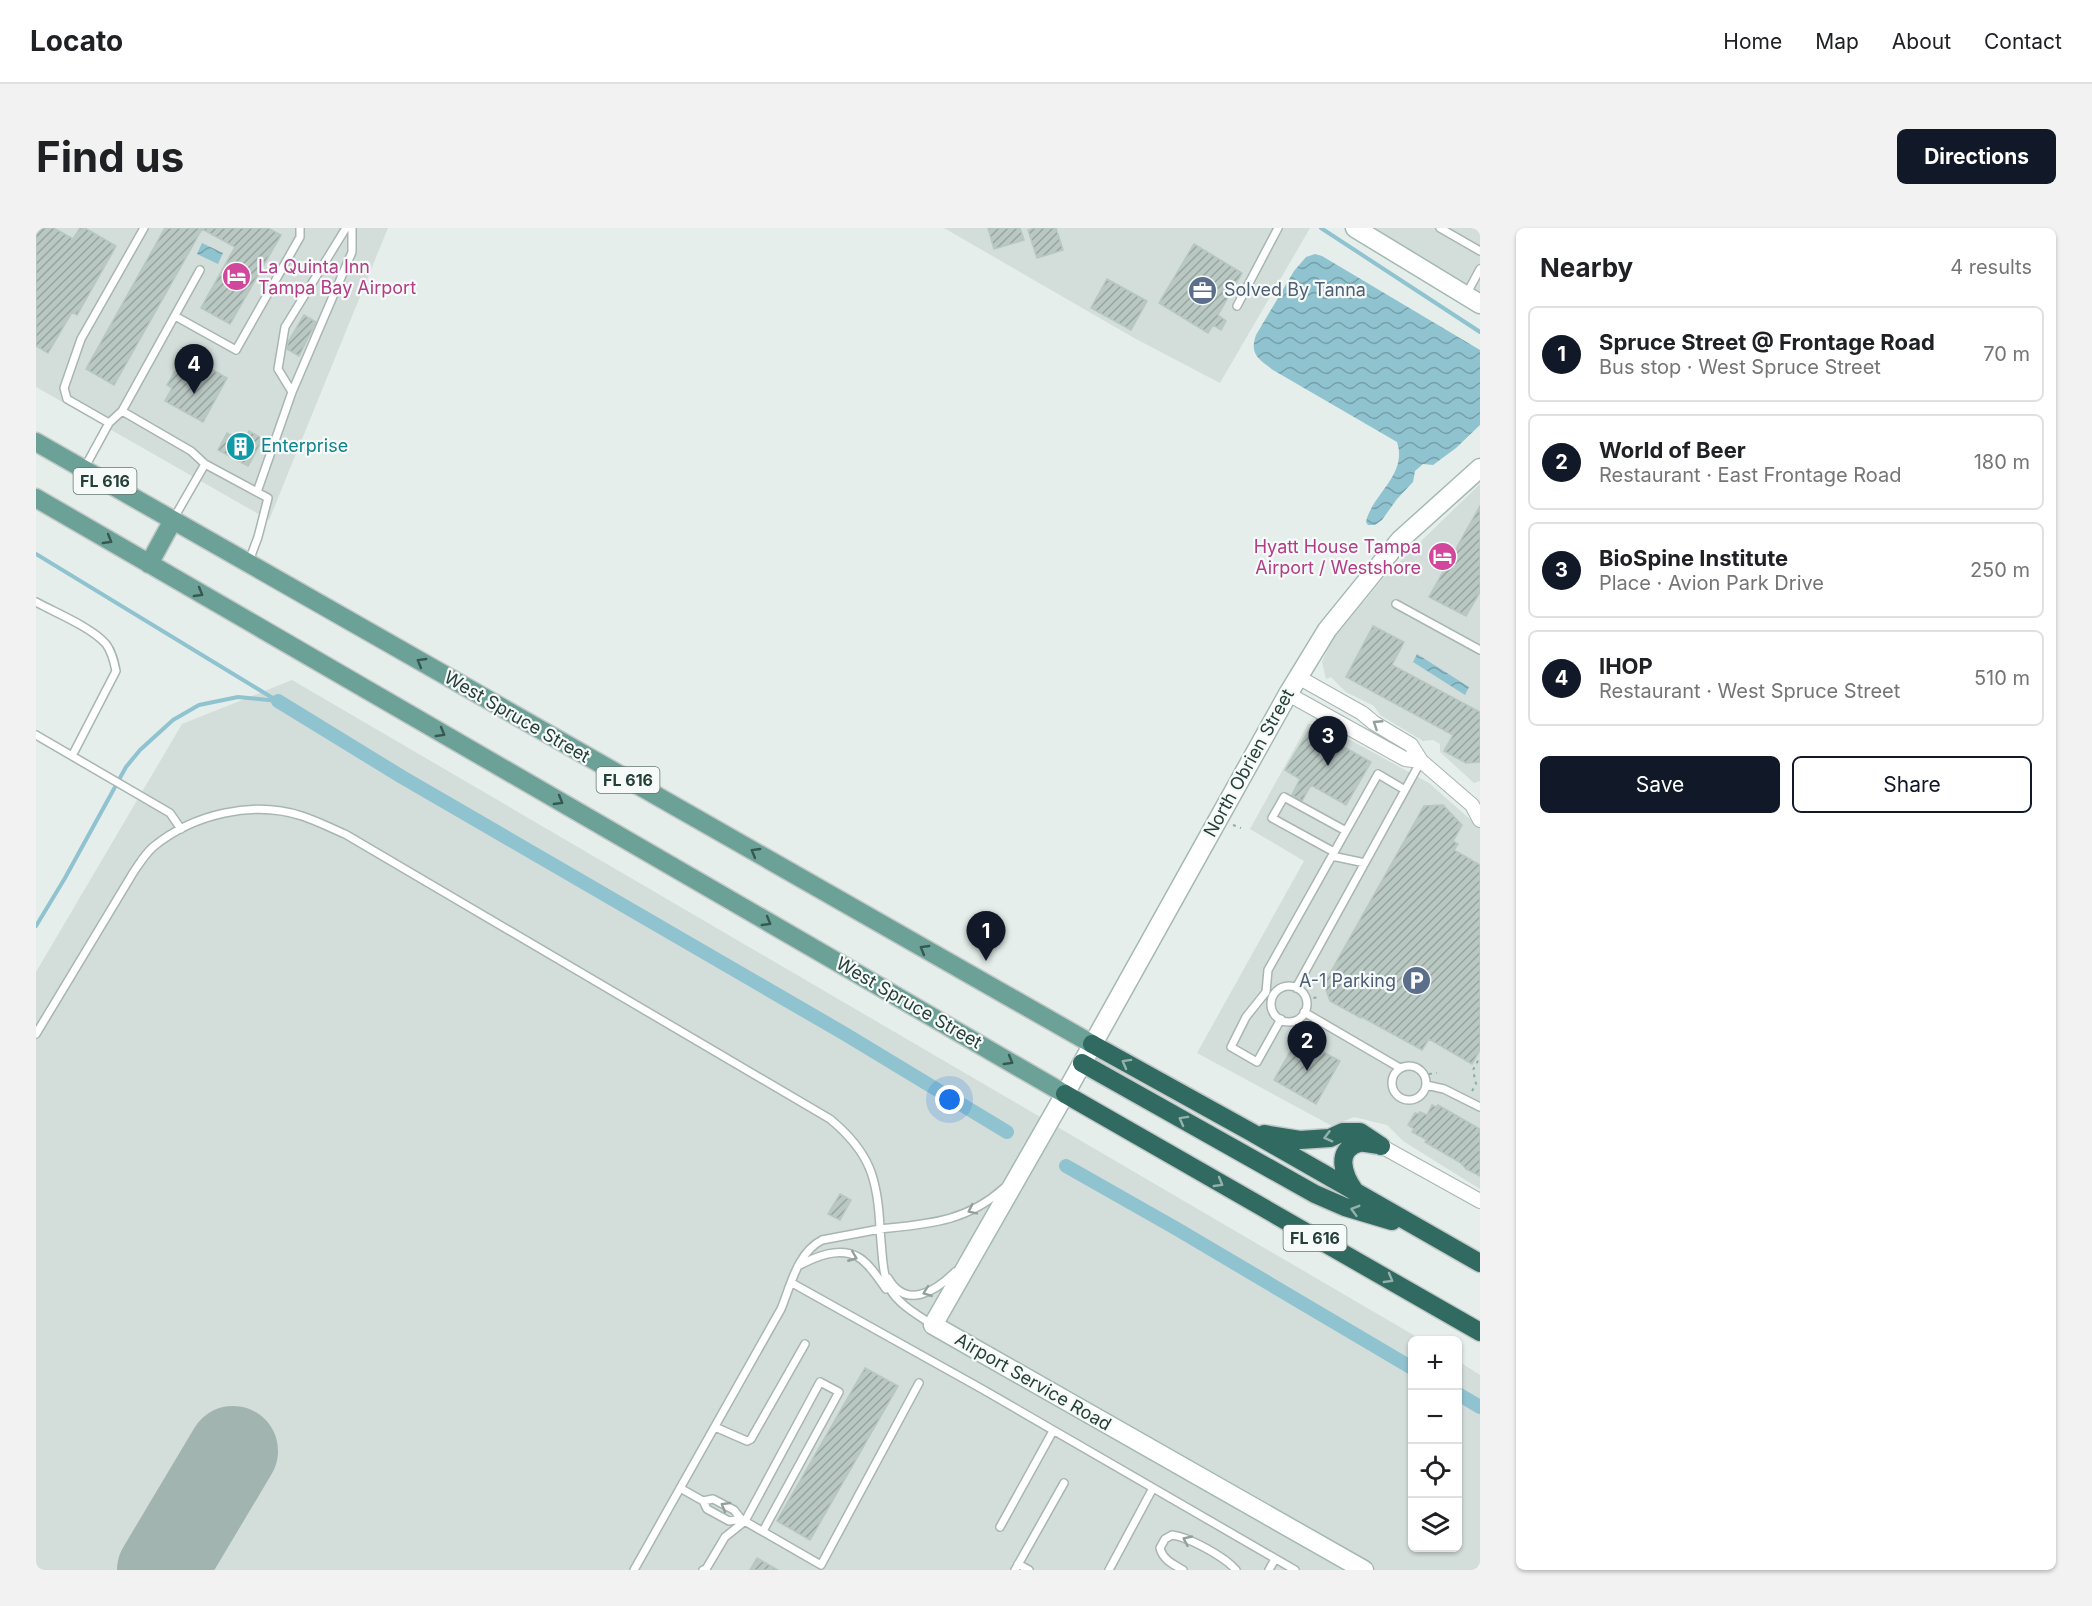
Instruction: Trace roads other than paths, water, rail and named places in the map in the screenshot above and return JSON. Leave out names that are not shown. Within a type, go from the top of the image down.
[{"type":"highway","name":"FL 616","points":[[1092,1044],[1476,1260]]},
{"type":"highway","points":[[1082,1063],[1315,1194],[1344,1207],[1431,1234]]},
{"type":"highway","name":"FL 616","points":[[1065,1094],[1480,1332]]},
{"type":"highway","points":[[1251,1132],[1300,1140],[1330,1137],[1343,1132],[1360,1132],[1381,1146]]},
{"type":"highway","points":[[1355,1192],[1345,1177],[1342,1162],[1348,1149],[1360,1143],[1381,1146]]},
{"type":"main road","name":"West Spruce Street","points":[[36,442],[1092,1044]]},
{"type":"main road","name":"West Spruce Street","points":[[36,498],[1065,1094]]},
{"type":"main road","points":[[149,564],[173,520]]},
{"type":"street","points":[[1355,228],[1473,299]]},
{"type":"street","name":"North Obrien Street","points":[[1065,1094],[1288,694],[1327,630],[1400,540],[1480,468]]},
{"type":"street","points":[[1298,677],[1362,713],[1374,723],[1412,745],[1421,761],[1477,803],[1480,820]]},
{"type":"street","points":[[1288,694],[1405,759],[1421,761]]},
{"type":"street","points":[[933,1325],[1065,1094]]},
{"type":"street","points":[[1381,1146],[1480,1201]]},
{"type":"street","name":"Airport Service Road","points":[[933,1325],[1364,1570]]},
{"type":"lane","points":[[109,423],[67,399],[64,388],[81,339],[144,228]]},
{"type":"lane","points":[[175,316],[236,350],[300,237],[300,228]]},
{"type":"lane","points":[[292,392],[278,369],[285,327],[346,228]]},
{"type":"lane","points":[[257,492],[292,392],[352,252],[352,228]]},
{"type":"lane","points":[[1237,306],[1278,228]]},
{"type":"lane","points":[[1440,228],[1480,251]]},
{"type":"lane","points":[[1473,299],[1480,269]]},
{"type":"lane","points":[[84,470],[109,423],[122,411],[200,270]]},
{"type":"lane","points":[[122,411],[191,451],[206,464],[268,498],[258,537],[248,563]]},
{"type":"lane","points":[[173,520],[206,464]]},
{"type":"lane","points":[[36,602],[93,633],[105,644],[113,658],[116,671],[72,756]]},
{"type":"lane","points":[[1396,604],[1480,650]]},
{"type":"lane","points":[[36,735],[170,813],[181,829]]},
{"type":"lane","points":[[1296,988],[1421,761]]},
{"type":"lane","points":[[1281,1019],[1257,1062],[1231,1047],[1246,1017],[1269,994],[1279,988],[1284,986],[1301,991],[1306,999],[1304,1012],[1295,1020],[1289,1021],[1274,1014],[1269,994],[1268,970],[1378,774],[1405,790]]},
{"type":"lane","points":[[1346,831],[1284,796],[1272,818],[1333,854],[1365,863]]},
{"type":"lane","points":[[36,1034],[133,873],[152,848],[181,829],[216,815],[262,809],[302,816],[345,834],[830,1119],[860,1148],[871,1169],[879,1203],[884,1270],[887,1285],[897,1301]]},
{"type":"lane","points":[[1304,1012],[1400,1068]]},
{"type":"lane","points":[[1410,1066],[1420,1070],[1424,1075],[1426,1085],[1417,1099],[1405,1100],[1395,1094],[1393,1077],[1400,1068],[1410,1066]]},
{"type":"lane","points":[[1426,1085],[1444,1089],[1480,1107]]},
{"type":"lane","points":[[634,1570],[781,1309],[798,1266],[810,1248],[822,1240],[880,1229],[946,1221],[973,1211],[994,1197],[1018,1175]]},
{"type":"lane","points":[[798,1266],[825,1255],[841,1252],[857,1256],[904,1308],[933,1325]]},
{"type":"lane","points":[[884,1270],[892,1286],[912,1296],[922,1296],[937,1288],[970,1258]]},
{"type":"lane","points":[[792,1284],[1295,1570]]},
{"type":"lane","points":[[715,1427],[747,1441],[751,1439],[806,1344]]},
{"type":"lane","points":[[703,1570],[706,1569],[725,1537],[743,1520],[820,1382],[839,1392],[762,1531]]},
{"type":"lane","points":[[703,1501],[712,1499],[734,1510],[743,1520],[821,1564],[919,1383]]},
{"type":"lane","points":[[1000,1527],[1053,1431]]},
{"type":"lane","points":[[1029,1570],[1017,1567],[1064,1483]]},
{"type":"lane","points":[[680,1488],[703,1501],[707,1509],[729,1521],[743,1520]]},
{"type":"lane","points":[[1109,1570],[1153,1488]]},
{"type":"lane","points":[[1183,1570],[1162,1555],[1160,1548],[1165,1539],[1172,1535],[1182,1536],[1229,1563],[1236,1570]]},
{"type":"lane","points":[[1269,1570],[1275,1559]]},
{"type":"water","points":[[202,243],[223,253],[218,264],[197,254]]},
{"type":"water","points":[[1315,254],[1480,350],[1480,425],[1456,448],[1433,465],[1423,464],[1415,471],[1413,482],[1382,520],[1375,525],[1368,525],[1366,522],[1398,464],[1397,442],[1273,370],[1255,352],[1256,335],[1294,271],[1306,257]]},
{"type":"water","points":[[1417,654],[1469,687],[1465,695],[1413,662]]},
{"type":"waterway","points":[[1321,228],[1480,332]]},
{"type":"waterway","points":[[36,554],[276,700]]},
{"type":"waterway","points":[[36,926],[126,767],[140,750],[173,720],[199,705],[238,697],[278,701]]},
{"type":"waterway","points":[[278,701],[402,777],[845,1034],[1007,1132]]},
{"type":"waterway","points":[[1066,1166],[1408,1366]]},
{"type":"waterway","points":[[1462,1396],[1480,1407]]},
{"type":"place","name":"La Quinta Inn Tampa Bay Airport","points":[[237,277]]},
{"type":"place","name":"Solved By Tanna","points":[[1203,290]]},
{"type":"place","name":"IHOP","points":[[194,394]]},
{"type":"place","name":"Enterprise","points":[[240,446]]},
{"type":"place","name":"Hyatt House Tampa Airport / Westshore","points":[[1442,557]]},
{"type":"place","name":"BioSpine Institute","points":[[1328,766]]},
{"type":"place","name":"Spruce Street @ Frontage Road","points":[[986,961]]},
{"type":"place","name":"A-1 Parking","points":[[1417,981]]},
{"type":"place","name":"World of Beer","points":[[1307,1071]]}]
